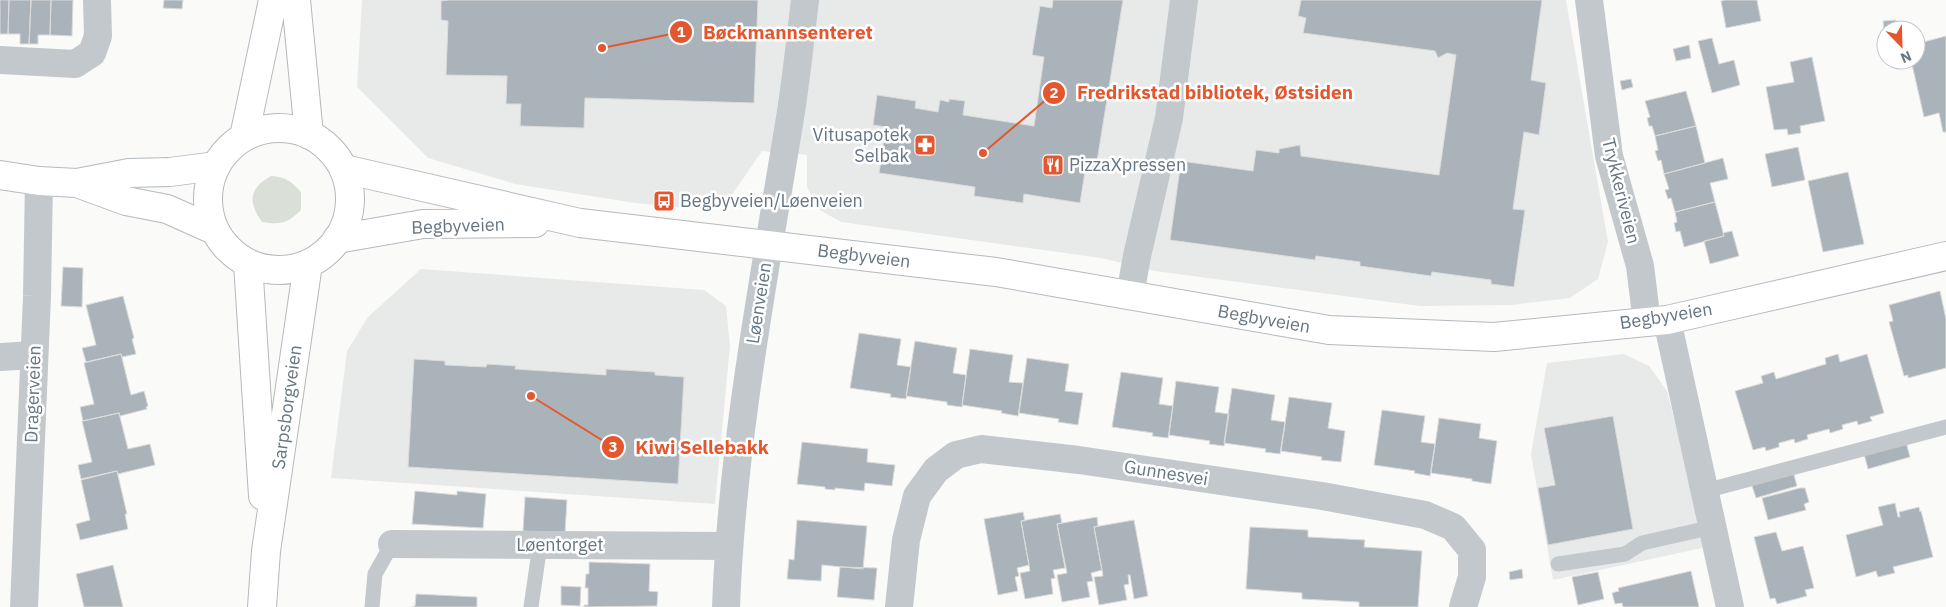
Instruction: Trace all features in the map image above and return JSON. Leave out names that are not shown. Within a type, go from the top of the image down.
[{"type":"main road","points":[[244,137],[273,0]]},
{"type":"main road","points":[[296,0],[309,135]]},
{"type":"main road","points":[[287,128],[309,135],[323,143],[335,155],[344,169],[350,193],[348,217],[338,240],[324,254],[308,264],[288,270],[268,270],[248,263],[228,250],[214,230],[208,209],[208,187],[216,166],[227,149],[244,137],[265,129],[287,128]]},
{"type":"main road","points":[[0,175],[40,181],[77,183],[129,173],[170,172],[216,166]]},
{"type":"main road","name":"Begbyveien","points":[[344,169],[580,223],[996,272],[1329,330],[1494,337],[1657,321],[1946,256]]},
{"type":"main road","points":[[77,183],[126,201],[167,209],[214,230]]},
{"type":"main road","name":"Begbyveien","points":[[338,240],[423,224],[580,223]]},
{"type":"main road","name":"Sarpsborgveien","points":[[248,263],[266,551]]},
{"type":"main road","name":"Sarpsborgveien","points":[[262,607],[266,551],[308,264]]},
{"type":"street","points":[[0,60],[76,64],[92,53],[98,36],[98,0]]},
{"type":"street","name":"Løenveien","points":[[726,607],[728,546],[749,367],[790,122],[805,0]]},
{"type":"street","points":[[1130,295],[1137,256],[1169,118],[1184,0]]},
{"type":"street","name":"Trykkeriveien","points":[[1589,0],[1608,156],[1705,491],[1730,607]]},
{"type":"street","name":"Dragerveien","points":[[24,607],[38,296],[40,181]]},
{"type":"street","points":[[0,357],[34,355]]},
{"type":"street","name":"Gunnesvei","points":[[899,607],[906,540],[917,496],[936,470],[956,455],[981,449],[1078,460],[1322,496],[1425,515],[1453,527],[1472,550],[1472,577],[1463,607]]},
{"type":"street","name":"Løentorget","points":[[392,544],[728,546]]},
{"type":"lane","points":[[1705,491],[1946,428]]},
{"type":"lane","points":[[1558,564],[1625,554],[1642,544],[1713,527]]},
{"type":"lane","points":[[372,607],[375,574],[392,544]]},
{"type":"lane","points":[[531,607],[540,545]]},
{"type":"shaded area","points":[[362,0],[1566,0],[1608,242],[1598,279],[1570,298],[1511,305],[1420,306],[1155,271],[1101,258],[841,222],[818,209],[807,187],[807,155],[762,151],[732,195],[699,209],[635,203],[515,184],[428,158],[357,87]]},
{"type":"shaded area","points":[[271,176],[288,181],[301,192],[301,210],[284,222],[262,222],[254,208],[253,196],[255,190]]},
{"type":"shaded area","points":[[421,269],[704,290],[726,306],[730,346],[715,504],[331,478],[347,351],[368,317]]},
{"type":"shaded area","points":[[1624,354],[1649,366],[1667,391],[1707,547],[1553,580],[1531,454],[1547,363]]},
{"type":"building","points":[[0,0],[9,0],[8,34],[0,34]]},
{"type":"building","points":[[9,0],[31,0],[29,44],[20,44],[20,34],[8,34]]},
{"type":"building","points":[[31,0],[51,0],[50,35],[38,35],[38,44],[29,44]]},
{"type":"building","points":[[51,0],[73,0],[72,36],[50,35]]},
{"type":"building","points":[[164,0],[183,0],[182,9],[163,8]]},
{"type":"building","points":[[758,0],[754,103],[585,98],[584,128],[520,126],[521,104],[506,104],[507,76],[446,75],[448,21],[441,20],[441,1]]},
{"type":"building","points":[[1053,0],[1123,0],[1095,174],[1085,172],[1080,203],[1024,194],[1023,203],[974,196],[975,187],[879,173],[886,127],[873,125],[877,95],[916,101],[915,108],[938,112],[940,100],[949,102],[949,99],[965,101],[963,115],[1034,126],[1044,57],[1032,55],[1040,6],[1052,8]]},
{"type":"building","points":[[1301,0],[1542,0],[1531,80],[1546,83],[1539,135],[1524,132],[1513,209],[1525,210],[1514,287],[1491,284],[1491,280],[1432,272],[1431,276],[1360,266],[1360,262],[1316,256],[1315,260],[1170,240],[1181,161],[1253,171],[1256,150],[1279,153],[1279,149],[1300,145],[1301,156],[1439,175],[1456,55],[1447,53],[1438,58],[1435,51],[1303,33],[1306,18],[1298,16]]},
{"type":"building","points":[[1757,0],[1761,21],[1726,28],[1721,1]]},
{"type":"building","points":[[1946,36],[1946,132],[1943,132],[1939,113],[1924,117],[1913,70],[1926,70],[1926,41]]},
{"type":"building","points":[[1712,38],[1719,64],[1734,60],[1740,85],[1712,93],[1698,41]]},
{"type":"building","points":[[1689,45],[1691,58],[1676,61],[1673,49]]},
{"type":"building","points":[[1812,57],[1825,121],[1800,126],[1801,133],[1788,135],[1787,129],[1774,130],[1766,87],[1794,82],[1790,62]]},
{"type":"building","points":[[1631,79],[1633,87],[1622,90],[1620,81]]},
{"type":"building","points":[[1686,91],[1696,126],[1655,136],[1652,126],[1649,126],[1647,118],[1650,117],[1645,101]]},
{"type":"building","points":[[1696,126],[1705,163],[1664,174],[1661,160],[1658,161],[1655,151],[1658,150],[1655,136]]},
{"type":"building","points":[[1798,147],[1805,180],[1772,187],[1765,154]]},
{"type":"building","points":[[1723,158],[1728,179],[1710,183],[1715,202],[1675,212],[1671,198],[1668,199],[1665,190],[1669,189],[1664,174]]},
{"type":"building","points":[[1848,172],[1864,244],[1823,252],[1808,181]]},
{"type":"building","points":[[1715,202],[1724,236],[1684,247],[1680,231],[1676,232],[1674,223],[1677,222],[1675,212]]},
{"type":"building","points":[[1732,231],[1739,256],[1710,264],[1704,241],[1724,236],[1723,233]]},
{"type":"building","points":[[63,267],[83,268],[82,307],[61,306]]},
{"type":"building","points":[[1940,291],[1946,319],[1946,368],[1908,378],[1908,375],[1904,376],[1889,322],[1893,321],[1889,305]]},
{"type":"building","points":[[123,296],[134,338],[132,339],[136,354],[122,357],[121,354],[86,362],[82,348],[96,345],[86,305]]},
{"type":"building","points":[[859,333],[901,339],[897,365],[911,367],[906,399],[890,397],[891,394],[850,388]]},
{"type":"building","points":[[915,341],[957,348],[953,373],[966,375],[962,407],[947,405],[947,402],[906,396]]},
{"type":"building","points":[[970,349],[1013,355],[1009,382],[1023,383],[1018,416],[1001,413],[1002,411],[962,405]]},
{"type":"building","points":[[121,354],[131,395],[144,391],[147,409],[120,416],[119,413],[83,421],[80,407],[94,404],[84,363]]},
{"type":"building","points":[[1838,354],[1840,362],[1867,354],[1884,413],[1870,417],[1872,421],[1858,425],[1857,421],[1842,425],[1843,429],[1830,433],[1829,429],[1807,435],[1808,439],[1795,443],[1794,439],[1779,443],[1779,447],[1766,451],[1765,447],[1753,450],[1735,391],[1763,383],[1761,376],[1774,372],[1776,379],[1826,364],[1825,358]]},
{"type":"building","points":[[1027,358],[1069,364],[1065,391],[1083,393],[1078,425],[1058,422],[1059,419],[1019,413]]},
{"type":"building","points":[[414,359],[445,361],[445,365],[486,367],[487,364],[516,366],[515,369],[606,375],[606,369],[655,372],[655,375],[684,377],[678,484],[408,467]]},
{"type":"building","points":[[1121,372],[1163,378],[1159,404],[1173,406],[1168,438],[1152,436],[1153,433],[1112,427]]},
{"type":"building","points":[[1176,381],[1219,387],[1215,412],[1229,414],[1224,446],[1209,444],[1210,441],[1169,435]]},
{"type":"building","points":[[1232,388],[1275,395],[1271,420],[1285,422],[1280,454],[1265,452],[1266,449],[1224,443]]},
{"type":"building","points":[[1289,397],[1332,403],[1328,428],[1345,431],[1341,462],[1321,460],[1322,457],[1281,451]]},
{"type":"building","points":[[1382,410],[1425,416],[1421,442],[1435,444],[1430,476],[1414,473],[1415,471],[1374,465]]},
{"type":"building","points":[[119,413],[128,449],[150,444],[155,465],[118,474],[117,471],[81,479],[78,465],[92,462],[82,421]]},
{"type":"building","points":[[1613,416],[1633,529],[1548,545],[1538,488],[1555,485],[1544,428]]},
{"type":"building","points":[[1439,418],[1481,424],[1479,438],[1497,441],[1491,484],[1431,473]]},
{"type":"building","points":[[802,442],[868,449],[867,462],[895,465],[892,486],[865,483],[864,491],[835,488],[835,490],[825,489],[825,487],[797,484]]},
{"type":"building","points":[[1906,442],[1910,457],[1868,469],[1864,454]]},
{"type":"building","points":[[117,471],[127,514],[125,514],[128,529],[80,540],[76,524],[90,520],[81,480]]},
{"type":"building","points":[[1793,471],[1797,486],[1756,498],[1751,483]]},
{"type":"building","points":[[1805,488],[1809,502],[1804,504],[1806,510],[1768,520],[1762,498]]},
{"type":"building","points":[[415,491],[457,495],[457,491],[486,494],[483,528],[412,524]]},
{"type":"building","points":[[525,497],[567,500],[565,534],[523,531]]},
{"type":"building","points":[[1895,503],[1898,517],[1900,517],[1899,512],[1919,507],[1933,557],[1893,567],[1895,573],[1878,577],[1876,571],[1856,577],[1846,535],[1883,525],[1878,507]]},
{"type":"building","points":[[1023,512],[1025,521],[1021,521],[1029,565],[1017,568],[1019,576],[1015,577],[1018,591],[998,595],[984,519]]},
{"type":"building","points":[[1060,514],[1062,523],[1057,524],[1065,568],[1053,570],[1055,578],[1051,579],[1053,594],[1025,599],[1020,573],[1030,571],[1021,521]]},
{"type":"building","points":[[1097,517],[1098,526],[1094,527],[1102,570],[1091,573],[1093,581],[1087,582],[1090,597],[1062,602],[1057,575],[1067,573],[1057,524]]},
{"type":"building","points":[[797,520],[867,526],[863,569],[822,565],[821,581],[787,579],[789,559],[794,560]]},
{"type":"building","points":[[1134,520],[1148,596],[1134,599],[1130,575],[1128,575],[1129,584],[1124,585],[1127,600],[1099,605],[1094,577],[1103,576],[1094,527]]},
{"type":"building","points":[[1250,527],[1308,530],[1308,537],[1365,540],[1364,547],[1422,551],[1418,607],[1359,607],[1359,602],[1302,599],[1302,593],[1246,589]]},
{"type":"building","points":[[1776,532],[1782,551],[1803,546],[1814,588],[1805,590],[1807,596],[1777,604],[1775,598],[1770,599],[1754,537]]},
{"type":"building","points":[[589,562],[650,564],[649,591],[658,592],[657,606],[584,607],[584,605],[588,605],[588,588],[585,588],[586,574],[589,574]]},
{"type":"building","points":[[113,565],[123,607],[84,607],[76,574]]},
{"type":"building","points":[[840,567],[877,568],[874,600],[837,597]]},
{"type":"building","points":[[1522,569],[1523,578],[1510,580],[1509,572]]},
{"type":"building","points":[[1691,571],[1699,607],[1623,607],[1622,603],[1615,604],[1612,593],[1619,591],[1618,588]]},
{"type":"building","points":[[1598,572],[1604,599],[1578,605],[1572,577]]},
{"type":"building","points":[[561,586],[581,587],[580,606],[561,605]]},
{"type":"building","points":[[416,594],[477,597],[477,607],[412,607],[415,606]]},
{"type":"place","name":"Bøckmannsenteret","points":[[602,48]]},
{"type":"place","name":"Vitusapotek Selbak","points":[[925,145]]},
{"type":"place","name":"Fredrikstad bibliotek, Østsiden","points":[[983,153]]},
{"type":"place","name":"PizzaXpressen","points":[[1053,165]]},
{"type":"place","name":"Begbyveien/Løenveien","points":[[664,201]]},
{"type":"place","name":"Kiwi Sellebakk","points":[[531,396]]}]
